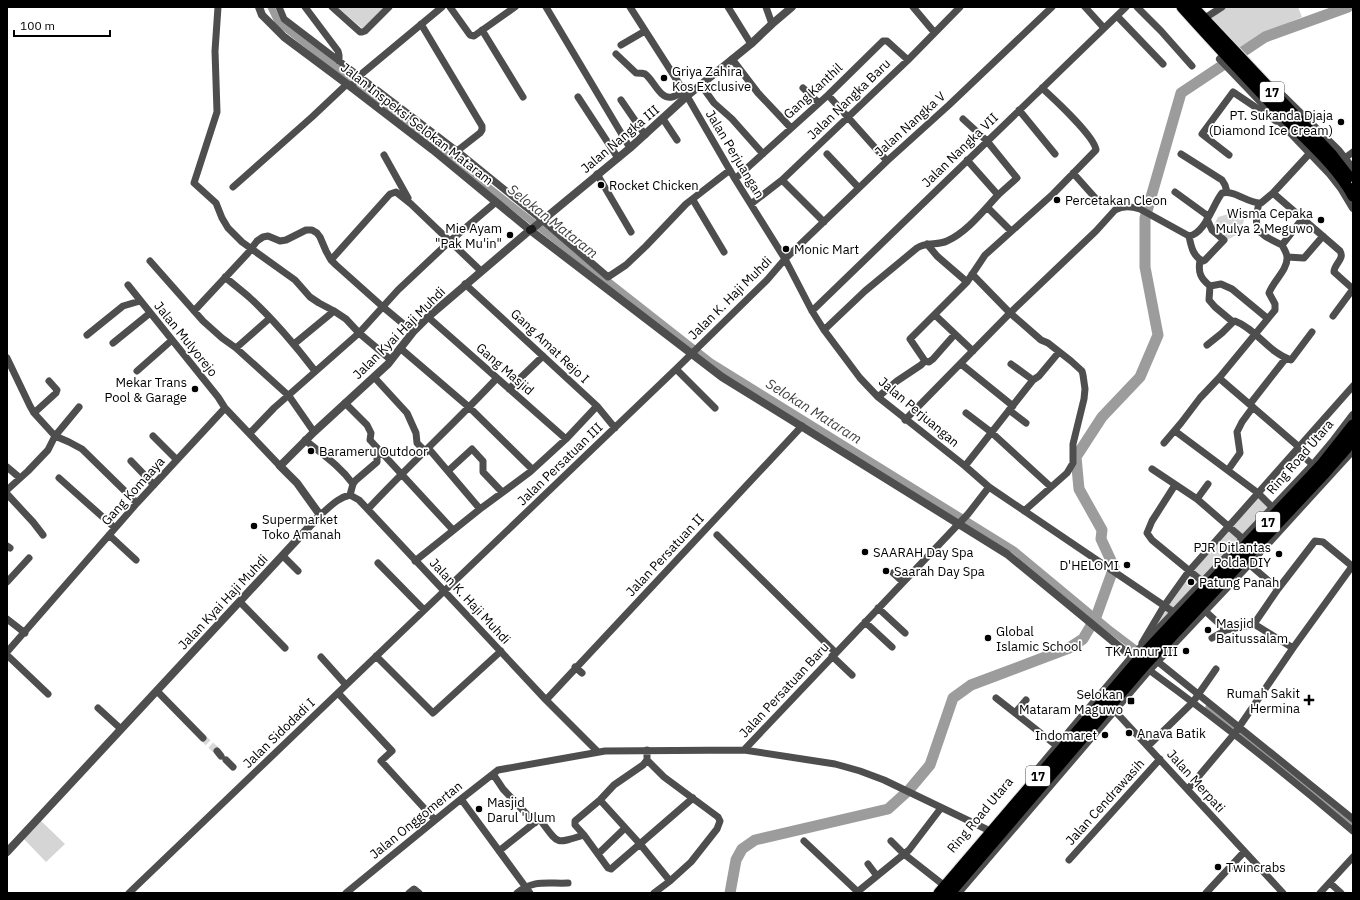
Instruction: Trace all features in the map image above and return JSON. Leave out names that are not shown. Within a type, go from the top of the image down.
[{"type":"highway","points":[[1176,7],[1195,29],[1227,51]]},
{"type":"highway","name":"17","points":[[1182,7],[1244,69],[1340,176],[1353,196]]},
{"type":"highway","name":"17","points":[[1193,7],[1227,51]]},
{"type":"highway","name":"17","points":[[1244,69],[1299,116],[1353,182]]},
{"type":"highway","name":"17","points":[[950,893],[1111,703],[1119,688],[1295,489],[1323,463],[1353,425]]},
{"type":"highway","name":"17","points":[[1145,659],[1222,588],[1329,468],[1353,438]]},
{"type":"highway","name":"17","points":[[940,888],[1075,730],[1111,703]]},
{"type":"street","points":[[218,7],[216,51],[217,112],[194,183],[216,203],[228,228],[242,242],[295,280],[310,297],[346,319],[359,333],[391,360]]},
{"type":"street","name":"Jalan Inspeksi Selokan Mataram","points":[[259,7],[262,15],[284,37],[350,85],[531,230],[695,351],[722,377],[960,522],[1007,554],[1353,819]]},
{"type":"street","points":[[279,7],[284,19],[457,151],[542,220],[608,277],[636,256],[659,234],[682,208],[730,170]]},
{"type":"street","points":[[305,7],[338,51],[340,55],[339,61]]},
{"type":"street","points":[[332,7],[360,32],[362,32],[365,31],[389,7]]},
{"type":"street","points":[[233,187],[312,117],[442,7]]},
{"type":"street","points":[[450,7],[470,35],[474,36],[511,8]]},
{"type":"street","points":[[546,7],[630,148]]},
{"type":"street","name":"Jalan Perjuangan","points":[[630,7],[686,94],[735,179],[785,259],[812,311],[824,330],[860,378],[878,397],[905,420],[965,466],[989,487],[1175,613]]},
{"type":"street","points":[[728,7],[751,44]]},
{"type":"street","points":[[766,7],[772,24]]},
{"type":"street","name":"Jalan Nangka III","points":[[481,271],[630,148],[663,119],[686,94],[701,85],[751,44],[792,7]]},
{"type":"street","points":[[913,7],[934,32]]},
{"type":"street","name":"Jalan Nangka Baru","points":[[751,204],[782,180],[908,60],[960,7]]},
{"type":"street","name":"Jalan Nangka V","points":[[785,259],[1052,7]]},
{"type":"street","points":[[1085,7],[1104,28]]},
{"type":"street","name":"Jalan Nangka VII","points":[[812,311],[1126,7]]},
{"type":"street","points":[[1137,7],[1192,66]]},
{"type":"street","points":[[1200,7],[1208,16],[1227,51]]},
{"type":"street","points":[[1208,16],[1222,7]]},
{"type":"street","points":[[1117,16],[1163,64]]},
{"type":"street","points":[[421,24],[482,126],[480,133],[457,151]]},
{"type":"street","points":[[482,30],[524,97]]},
{"type":"street","points":[[621,45],[645,31]]},
{"type":"street","name":"Gang Kanthil","points":[[735,179],[828,95],[883,41],[887,41],[908,60]]},
{"type":"street","points":[[616,54],[636,73],[644,73],[658,90],[666,96],[672,97],[686,94]]},
{"type":"street","points":[[732,59],[758,93],[791,128]]},
{"type":"street","points":[[1244,69],[1284,126],[1336,182],[1353,208]]},
{"type":"street","points":[[701,85],[714,103],[732,120],[762,154]]},
{"type":"street","points":[[803,88],[819,103]]},
{"type":"street","points":[[925,361],[910,339],[967,282],[985,255],[1053,194],[1097,148],[1060,103],[1042,88]]},
{"type":"street","points":[[1229,155],[1202,134],[1233,92],[1284,126]]},
{"type":"street","points":[[828,95],[847,118],[888,161]]},
{"type":"street","points":[[578,97],[618,158]]},
{"type":"street","points":[[622,100],[645,135]]},
{"type":"street","points":[[1019,110],[1055,154]]},
{"type":"street","points":[[1299,116],[1338,150],[1353,169]]},
{"type":"street","points":[[663,119],[677,140]]},
{"type":"street","points":[[824,330],[865,291],[917,248],[927,244],[939,244],[956,236],[1017,177],[987,141],[963,119]]},
{"type":"street","points":[[1345,158],[1353,152]]},
{"type":"street","points":[[827,154],[859,188]]},
{"type":"street","points":[[1181,154],[1222,180],[1227,192]]},
{"type":"street","points":[[905,420],[1010,313],[1096,231],[1115,210],[1125,206],[1132,206],[1156,217],[1189,236],[1195,236],[1208,218],[1222,193],[1227,192],[1259,203],[1273,193],[1310,154]]},
{"type":"street","points":[[384,155],[411,204]]},
{"type":"street","points":[[967,160],[998,195]]},
{"type":"street","points":[[1073,173],[1098,201]]},
{"type":"street","points":[[597,174],[631,232]]},
{"type":"street","points":[[782,180],[824,222]]},
{"type":"street","points":[[331,260],[390,194],[396,192],[411,204],[481,271]]},
{"type":"street","points":[[1175,192],[1208,218],[1212,230],[1224,240],[1205,260],[1200,260]]},
{"type":"street","points":[[1273,193],[1341,253],[1342,257],[1334,267],[1334,272],[1353,289],[1333,316]]},
{"type":"street","points":[[693,200],[724,252]]},
{"type":"street","points":[[250,433],[270,412],[359,333],[398,290],[450,241],[496,202]]},
{"type":"street","points":[[1164,443],[1200,398],[1219,378],[1276,306],[1269,295],[1269,291],[1283,270],[1287,257],[1282,245],[1266,237],[1259,231],[1256,216],[1259,203]]},
{"type":"street","points":[[987,207],[1011,231]]},
{"type":"street","points":[[1282,245],[1303,218]]},
{"type":"street","points":[[194,311],[263,236],[268,236],[280,241],[286,240],[306,230],[312,230],[320,237],[331,260],[413,332]]},
{"type":"street","points":[[1189,236],[1191,247],[1200,260],[1199,269],[1200,276],[1203,281],[1210,286],[1224,285],[1232,289],[1268,318]]},
{"type":"street","points":[[1287,257],[1304,258],[1323,236]]},
{"type":"street","points":[[927,244],[937,256],[967,282]]},
{"type":"street","name":"Jalan K. Haji Muhdi","points":[[695,351],[767,280],[785,259]]},
{"type":"street","points":[[150,261],[194,311],[222,338],[236,348],[289,396],[314,432]]},
{"type":"street","name":"Jalan Kyai Haji Muhdi","points":[[280,466],[391,360],[413,332],[428,317],[481,271]]},
{"type":"street","points":[[972,274],[1010,313],[1041,340],[1048,343],[1082,371],[1085,389],[1073,444],[1073,462],[1067,473],[1024,511]]},
{"type":"street","points":[[224,277],[249,297],[270,318],[294,344],[315,371]]},
{"type":"street","name":"Gang Amat Rejo I","points":[[465,284],[596,406],[615,428]]},
{"type":"street","name":"Jalan Mulyorejo","points":[[128,285],[218,397],[225,408]]},
{"type":"street","points":[[1210,286],[1209,300],[1215,307],[1233,322],[1236,321],[1286,358],[1291,360],[1293,359],[1312,332]]},
{"type":"street","points":[[87,335],[123,306],[140,301]]},
{"type":"street","points":[[294,344],[334,311]]},
{"type":"street","points":[[113,343],[150,313]]},
{"type":"street","points":[[935,314],[973,351]]},
{"type":"street","name":"Gang Masjid","points":[[428,317],[566,439]]},
{"type":"street","points":[[236,348],[270,318]]},
{"type":"street","points":[[1207,345],[1233,322]]},
{"type":"street","points":[[878,397],[925,361],[930,361],[956,334]]},
{"type":"street","points":[[137,371],[172,340]]},
{"type":"street","points":[[400,348],[470,408],[532,469]]},
{"type":"street","name":"Jalan Persatuan III","points":[[445,591],[695,351]]},
{"type":"street","points":[[965,466],[1033,380],[1039,376],[1059,352]]},
{"type":"street","points":[[509,389],[543,356]]},
{"type":"street","points":[[7,358],[34,413],[55,436],[82,449],[137,503]]},
{"type":"street","points":[[1228,470],[1240,453],[1237,436],[1238,429],[1252,406],[1286,358]]},
{"type":"street","points":[[961,364],[1026,423]]},
{"type":"street","points":[[1011,364],[1033,380]]},
{"type":"street","points":[[676,369],[715,408]]},
{"type":"street","points":[[374,377],[406,413],[416,433],[417,442],[427,450],[480,508]]},
{"type":"street","points":[[368,509],[402,473],[470,408],[497,378]]},
{"type":"street","points":[[1219,378],[1298,448],[1313,465]]},
{"type":"street","points":[[34,413],[56,393],[57,390],[49,381]]},
{"type":"street","points":[[1145,659],[1143,642],[1164,606],[1189,571],[1353,386]]},
{"type":"street","points":[[345,403],[368,425],[371,433],[370,440],[453,530]]},
{"type":"street","points":[[415,561],[480,508],[532,469],[566,439],[596,406]]},
{"type":"street","points":[[7,490],[48,450],[55,436],[79,407]]},
{"type":"street","points":[[225,408],[297,483],[320,515],[338,499],[350,495],[353,484],[377,462],[377,456],[382,452]]},
{"type":"street","name":"Gang Komaaya","points":[[7,652],[137,503],[225,408]]},
{"type":"street","points":[[966,413],[991,432],[1051,487]]},
{"type":"street","name":"Ring Road Utara","points":[[958,893],[1111,703],[1145,659],[1175,613],[1273,508],[1295,489],[1353,415]]},
{"type":"street","name":"Jalan Persatuan II","points":[[546,700],[575,667],[802,426]]},
{"type":"street","points":[[1175,430],[1258,493],[1273,508]]},
{"type":"street","points":[[153,436],[177,460]]},
{"type":"street","points":[[306,440],[338,467],[353,484]]},
{"type":"street","points":[[448,472],[472,449],[483,461],[483,472],[502,492]]},
{"type":"street","name":"Ring Road Utara","points":[[932,893],[940,888],[986,829],[1057,746],[1075,730],[1145,659],[1204,610],[1222,588],[1249,564],[1353,450]]},
{"type":"street","points":[[131,461],[154,485]]},
{"type":"street","points":[[7,467],[20,478]]},
{"type":"street","points":[[1152,470],[1197,499],[1244,539]]},
{"type":"street","points":[[59,478],[115,528]]},
{"type":"street","points":[[1197,499],[1208,484]]},
{"type":"street","points":[[1175,485],[1152,521],[1148,533],[1149,537],[1203,582]]},
{"type":"street","name":"Jalan Persatuan Baru","points":[[504,769],[598,752],[647,750],[744,750],[833,654],[968,514],[989,487]]},
{"type":"street","points":[[7,494],[43,535]]},
{"type":"street","name":"Jalan K. Haji Muhdi","points":[[350,495],[359,500],[368,509],[546,700],[598,752]]},
{"type":"street","name":"Jalan Kyai Haji Muhdi","points":[[7,852],[320,515]]},
{"type":"street","points":[[109,535],[136,560]]},
{"type":"street","points":[[717,535],[852,675]]},
{"type":"street","points":[[1188,789],[1237,731],[1293,648],[1353,565],[1323,542],[1318,540],[1315,541],[1278,589],[1254,624],[1226,630],[1212,638]]},
{"type":"street","points":[[283,556],[298,571]]},
{"type":"street","points":[[7,582],[29,558]]},
{"type":"street","points":[[378,563],[424,610]]},
{"type":"street","points":[[1249,564],[1278,589]]},
{"type":"street","points":[[893,573],[903,582]]},
{"type":"street","name":"Jalan Sidodadi I","points":[[129,893],[445,591]]},
{"type":"street","points":[[240,602],[285,648]]},
{"type":"street","points":[[878,608],[905,633]]},
{"type":"street","points":[[1204,610],[1226,630]]},
{"type":"street","points":[[7,619],[25,633]]},
{"type":"street","points":[[865,622],[892,647]]},
{"type":"street","points":[[1254,624],[1293,648]]},
{"type":"street","points":[[376,656],[433,713],[501,651]]},
{"type":"street","points":[[7,655],[48,694]]},
{"type":"street","points":[[321,657],[346,685]]},
{"type":"street","name":"Jalan Inspeksi Selokan Mataram","points":[[1145,659],[1195,698]]},
{"type":"street","points":[[575,667],[582,673]]},
{"type":"street","points":[[1148,746],[1195,698],[1216,669]]},
{"type":"street","points":[[157,691],[203,738]]},
{"type":"street","points":[[338,693],[392,751],[381,761],[435,820]]},
{"type":"street","points":[[996,698],[1057,746]]},
{"type":"street","points":[[1015,713],[1026,700]]},
{"type":"street","name":"Jalan Merpati","points":[[1111,703],[1148,746],[1283,893]]},
{"type":"street","points":[[98,708],[121,729]]},
{"type":"street","name":"Jalan Inspeksi Selokan Mataram","points":[[1237,731],[1353,831]]},
{"type":"street","points":[[647,750],[647,760],[643,765],[614,785],[600,800],[574,823],[608,868],[611,869],[693,798]]},
{"type":"street","points":[[744,750],[836,764],[860,771],[884,780],[986,829]]},
{"type":"street","points":[[221,756],[233,767]]},
{"type":"street","name":"Jalan Cendrawasih","points":[[1069,860],[1160,759]]},
{"type":"street","points":[[647,760],[664,777],[718,817],[720,821],[717,829],[691,862],[654,893]]},
{"type":"street","name":"Jalan Onggomertan","points":[[346,893],[461,799],[498,770],[504,769]]},
{"type":"street","points":[[493,774],[503,789],[535,823]]},
{"type":"street","points":[[461,799],[527,890]]},
{"type":"street","points":[[600,800],[640,844],[670,881]]},
{"type":"street","points":[[804,841],[858,892],[904,854],[941,808]]},
{"type":"street","points":[[499,851],[538,820],[541,821],[555,839],[559,841],[584,835]]},
{"type":"street","points":[[598,854],[625,828]]},
{"type":"street","points":[[891,841],[940,888]]},
{"type":"street","points":[[1206,893],[1244,852]]},
{"type":"street","points":[[1320,893],[1353,857]]},
{"type":"street","points":[[868,864],[877,876]]},
{"type":"street","points":[[517,893],[527,890],[538,883],[568,883]]},
{"type":"street","points":[[1330,883],[1341,893]]},
{"type":"street","points":[[409,893],[414,889],[419,893]]},
{"type":"shaded area","points":[[337,7],[385,7],[363,29]]},
{"type":"shaded area","points":[[1225,7],[1298,7],[1302,17],[1264,33],[1242,51],[1211,17]]},
{"type":"shaded area","points":[[1232,213],[1245,216],[1241,232],[1225,240],[1212,229],[1218,217]]},
{"type":"shaded area","points":[[1258,493],[1273,508],[1143,642],[1164,606]]},
{"type":"shaded area","points":[[39,819],[65,844],[46,862],[22,837]]},
{"type":"waterway","name":"Selokan Mataram","points":[[271,7],[278,22],[711,362],[1014,550],[1108,628],[1141,653]]},
{"type":"waterway","points":[[730,893],[736,860],[742,849],[755,840],[888,809],[909,790],[930,765],[953,698],[971,685],[1069,648],[1083,639],[1096,617],[1114,567],[1101,539],[1102,530],[1079,489],[1076,457],[1102,417],[1140,377],[1158,335],[1145,267],[1145,218],[1181,93],[1265,37],[1348,7]]},
{"type":"waterway","name":"Selokan Mataram","points":[[1209,707],[1353,824]]},
{"type":"tunnel","points":[[203,738],[217,751]]},
{"type":"place","name":"Griya Zahira Kos Exclusive","points":[[664,78]]},
{"type":"place","name":"PT. Sukanda Djaja (Diamond Ice Cream)","points":[[1341,122]]},
{"type":"place","name":"Rocket Chicken","points":[[601,185]]},
{"type":"place","name":"Percetakan Cleon","points":[[1057,200]]},
{"type":"place","name":"Wisma Cepaka Mulya 2 Meguwo","points":[[1321,220]]},
{"type":"place","name":"Mie Ayam \"Pak Mu'in\"","points":[[510,235]]},
{"type":"place","name":"Monic Mart","points":[[786,249]]},
{"type":"place","name":"Mekar Trans Pool & Garage","points":[[195,389]]},
{"type":"place","name":"Barameru Outdoor","points":[[311,451]]},
{"type":"place","name":"Supermarket Toko Amanah","points":[[254,526]]},
{"type":"place","name":"SAARAH Day Spa","points":[[865,552]]},
{"type":"place","name":"PJR Ditlantas Polda DIY","points":[[1279,554]]},
{"type":"place","name":"D'HELOMI","points":[[1127,565]]},
{"type":"place","name":"Saarah Day Spa","points":[[886,571]]},
{"type":"place","name":"Patung Panah","points":[[1191,582]]},
{"type":"place","name":"Masjid Baitussalam","points":[[1208,630]]},
{"type":"place","name":"Global Islamic School","points":[[988,638]]},
{"type":"place","name":"TK Annur III","points":[[1186,651]]},
{"type":"place","name":"Rumah Sakit Hermina","points":[[1309,700]]},
{"type":"place","name":"Selokan Mataram Maguwo","points":[[1131,701]]},
{"type":"place","name":"Anava Batik","points":[[1129,733]]},
{"type":"place","name":"Indomaret","points":[[1105,735]]},
{"type":"place","name":"Masjid Darul 'Ulum","points":[[479,809]]},
{"type":"place","name":"Twincrabs","points":[[1218,867]]}]
